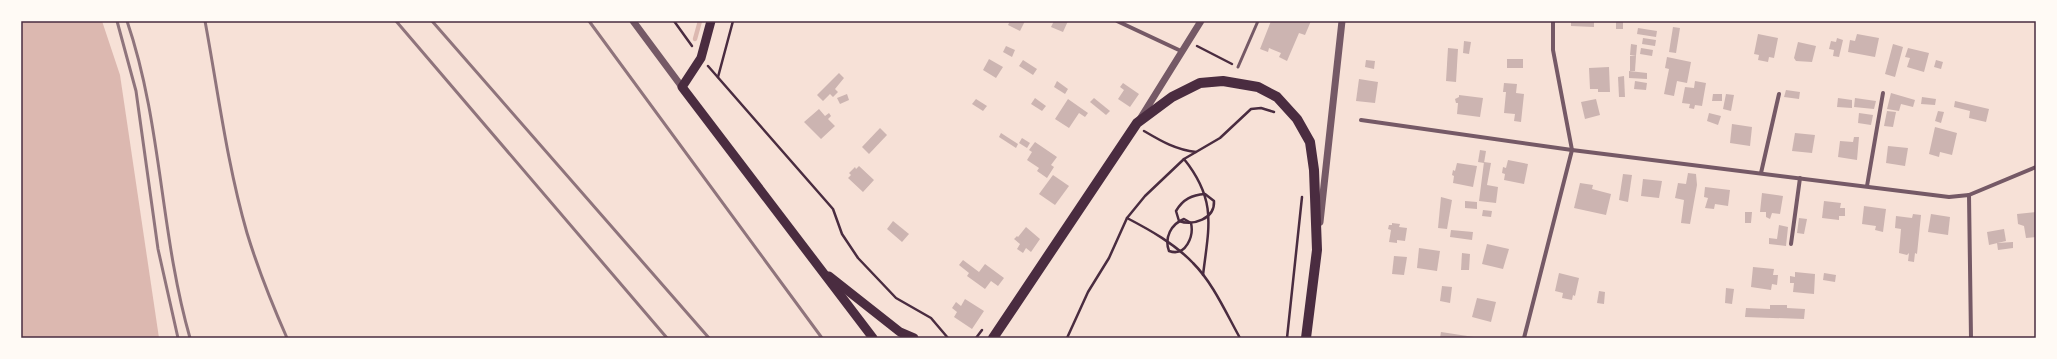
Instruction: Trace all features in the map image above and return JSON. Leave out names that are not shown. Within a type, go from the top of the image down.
[{"type":"highway","points":[[993,338],[1136,124],[1172,97],[1200,83],[1223,81],[1240,82],[1258,86],[1277,97],[1297,118],[1310,142],[1314,170],[1317,250],[1306,338]]},
{"type":"main road","points":[[711,21],[701,58],[682,87],[818,268],[873,338]]},
{"type":"main road","points":[[818,268],[900,332],[914,338]]},
{"type":"street","points":[[633,21],[682,87]]},
{"type":"street","points":[[1117,21],[1181,51]]},
{"type":"street","points":[[1136,124],[1201,21]]},
{"type":"street","points":[[1317,250],[1342,21]]},
{"type":"street","points":[[1524,338],[1572,150],[1553,50],[1553,21]]},
{"type":"street","points":[[1867,186],[1883,93]]},
{"type":"street","points":[[1761,173],[1779,94]]},
{"type":"street","points":[[1361,120],[1572,150],[1949,196],[1969,195],[2036,167]]},
{"type":"street","points":[[1791,244],[1800,178]]},
{"type":"street","points":[[1969,195],[1971,338]]},
{"type":"lane","points":[[1238,67],[1258,21]]},
{"type":"path","points":[[674,21],[701,58],[718,78],[833,208],[842,234],[858,258],[896,298],[931,318],[948,338]]},
{"type":"path","points":[[718,78],[733,21]]},
{"type":"path","points":[[1187,42],[1238,67]]},
{"type":"path","points":[[1067,338],[1088,292],[1109,258],[1128,218],[1145,196],[1184,159],[1220,138],[1251,109],[1261,108],[1278,115]]},
{"type":"path","points":[[1136,124],[1166,144],[1184,151],[1197,152]]},
{"type":"path","points":[[1184,159],[1195,173],[1205,194],[1209,232],[1203,275]]},
{"type":"path","points":[[1287,338],[1295,275],[1302,192]]},
{"type":"path","points":[[1178,221],[1191,223],[1208,215],[1214,205],[1214,201],[1205,194],[1197,195],[1184,201],[1176,211],[1178,221],[1170,231],[1167,242],[1169,251],[1174,253],[1180,251],[1190,240],[1192,229],[1191,223]]},
{"type":"path","points":[[1128,218],[1167,242],[1194,263],[1203,275],[1240,338]]},
{"type":"shaded area","points":[[21,21],[102,21],[120,75],[159,338],[21,338]]},
{"type":"building","points":[[1010,21],[1025,21],[1020,31],[1008,25]]},
{"type":"building","points":[[1054,21],[1068,21],[1063,32],[1051,27]]},
{"type":"building","points":[[1271,21],[1311,21],[1305,35],[1299,33],[1287,61],[1279,57],[1281,53],[1269,48],[1268,52],[1260,49]]},
{"type":"building","points":[[1571,21],[1594,21],[1594,27],[1571,26]]},
{"type":"building","points":[[1616,21],[1623,21],[1623,29],[1616,29]]},
{"type":"building","points":[[1673,27],[1680,28],[1676,53],[1669,52]]},
{"type":"building","points":[[1638,28],[1657,31],[1656,37],[1637,34]]},
{"type":"building","points":[[1758,34],[1778,38],[1774,58],[1769,57],[1768,62],[1758,60],[1759,55],[1754,54]]},
{"type":"building","points":[[1857,34],[1879,38],[1875,57],[1848,52],[1850,40],[1855,41]]},
{"type":"building","points":[[1643,38],[1656,40],[1655,46],[1642,44]]},
{"type":"building","points":[[1837,38],[1843,40],[1839,57],[1833,56],[1834,50],[1829,49],[1831,41],[1836,42]]},
{"type":"building","points":[[1464,41],[1471,42],[1469,54],[1463,53]]},
{"type":"building","points":[[1798,42],[1816,46],[1812,62],[1796,61],[1794,58]]},
{"type":"building","points":[[1631,44],[1637,45],[1636,56],[1630,55]]},
{"type":"building","points":[[1893,44],[1903,47],[1895,77],[1885,74]]},
{"type":"building","points":[[1006,46],[1015,50],[1012,57],[1003,52]]},
{"type":"building","points":[[1448,48],[1458,49],[1456,82],[1446,81]]},
{"type":"building","points":[[1641,48],[1653,50],[1652,56],[1640,54]]},
{"type":"building","points":[[1908,48],[1929,53],[1924,72],[1907,67],[1910,58],[1905,57]]},
{"type":"building","points":[[1630,56],[1636,56],[1635,71],[1630,71]]},
{"type":"building","points":[[1667,57],[1691,62],[1687,83],[1677,81],[1674,96],[1664,94],[1669,69],[1665,68]]},
{"type":"building","points":[[989,59],[1003,67],[996,78],[983,70]]},
{"type":"building","points":[[1507,59],[1523,59],[1523,68],[1507,68]]},
{"type":"building","points":[[1023,60],[1037,69],[1033,75],[1019,66]]},
{"type":"building","points":[[1366,60],[1375,61],[1374,69],[1365,67]]},
{"type":"building","points":[[1936,60],[1943,62],[1941,69],[1934,67]]},
{"type":"building","points":[[1609,67],[1610,92],[1598,92],[1598,89],[1590,89],[1589,68]]},
{"type":"building","points":[[1629,71],[1647,73],[1647,79],[1629,78]]},
{"type":"building","points":[[839,73],[844,78],[835,89],[838,92],[833,97],[830,94],[823,101],[817,95]]},
{"type":"building","points":[[1624,76],[1625,97],[1619,97],[1618,77]]},
{"type":"building","points":[[1359,79],[1378,82],[1375,103],[1356,101]]},
{"type":"building","points":[[1057,81],[1068,89],[1065,94],[1054,87]]},
{"type":"building","points":[[1635,81],[1647,83],[1646,90],[1634,89]]},
{"type":"building","points":[[1695,81],[1706,83],[1702,106],[1695,105],[1694,109],[1689,108],[1690,104],[1682,103],[1685,87],[1694,88]]},
{"type":"building","points":[[1123,83],[1139,94],[1130,107],[1118,99],[1124,90],[1120,87]]},
{"type":"building","points":[[1504,83],[1517,84],[1516,93],[1524,94],[1521,122],[1514,121],[1515,114],[1504,113],[1506,92],[1503,92]]},
{"type":"building","points":[[1786,90],[1800,92],[1799,99],[1784,97]]},
{"type":"building","points":[[1891,93],[1915,100],[1913,107],[1901,104],[1899,111],[1887,109]]},
{"type":"building","points":[[847,94],[849,100],[840,104],[837,98]]},
{"type":"building","points":[[1713,94],[1722,94],[1722,101],[1712,101]]},
{"type":"building","points":[[1726,94],[1734,95],[1731,111],[1723,109]]},
{"type":"building","points":[[1459,95],[1483,98],[1480,117],[1457,114],[1458,103],[1456,103],[1455,99],[1459,97]]},
{"type":"building","points":[[1922,97],[1936,99],[1935,105],[1921,104]]},
{"type":"building","points":[[1035,98],[1046,106],[1042,111],[1031,104]]},
{"type":"building","points":[[1094,98],[1110,111],[1106,115],[1090,102]]},
{"type":"building","points":[[1838,98],[1852,100],[1852,108],[1837,107]]},
{"type":"building","points":[[1855,98],[1876,101],[1874,109],[1854,107]]},
{"type":"building","points":[[976,99],[987,106],[983,111],[972,104]]},
{"type":"building","points":[[1068,99],[1088,113],[1085,117],[1079,113],[1069,128],[1055,119]]},
{"type":"building","points":[[1596,99],[1600,115],[1585,119],[1581,102]]},
{"type":"building","points":[[1955,101],[1989,109],[1986,122],[1969,118],[1970,111],[1954,107]]},
{"type":"building","points":[[819,109],[825,116],[829,113],[831,116],[828,119],[835,126],[821,139],[804,122]]},
{"type":"building","points":[[1887,111],[1896,112],[1893,127],[1884,126]]},
{"type":"building","points":[[1938,111],[1944,112],[1941,123],[1935,121]]},
{"type":"building","points":[[1709,113],[1721,116],[1718,125],[1707,121]]},
{"type":"building","points":[[1859,113],[1873,115],[1871,125],[1858,123]]},
{"type":"building","points":[[1732,124],[1752,127],[1750,146],[1730,143]]},
{"type":"building","points":[[1935,127],[1957,133],[1952,155],[1940,152],[1939,157],[1929,154]]},
{"type":"building","points":[[880,128],[887,135],[869,154],[862,147]]},
{"type":"building","points":[[1001,133],[1018,144],[1016,148],[999,137]]},
{"type":"building","points":[[1795,133],[1815,135],[1812,153],[1792,151]]},
{"type":"building","points":[[1854,137],[1859,137],[1857,160],[1838,157],[1840,141],[1853,142]]},
{"type":"building","points":[[1022,138],[1030,143],[1027,148],[1019,143]]},
{"type":"building","points":[[1035,142],[1057,157],[1051,165],[1054,167],[1047,178],[1037,171],[1039,168],[1027,160],[1032,152],[1029,150]]},
{"type":"building","points":[[1888,146],[1908,148],[1905,166],[1886,163]]},
{"type":"building","points":[[1480,150],[1486,151],[1484,163],[1478,162]]},
{"type":"building","points":[[1508,160],[1528,164],[1524,184],[1504,180],[1505,174],[1502,173],[1503,167],[1506,168]]},
{"type":"building","points":[[1484,162],[1491,163],[1487,185],[1498,187],[1496,203],[1479,201]]},
{"type":"building","points":[[1457,163],[1477,166],[1473,187],[1453,183],[1453,170],[1455,171]]},
{"type":"building","points":[[859,166],[874,180],[863,192],[848,178],[851,175],[849,173],[855,167],[856,169]]},
{"type":"building","points":[[1688,173],[1696,174],[1697,185],[1690,224],[1681,223],[1684,200],[1675,198],[1678,183],[1686,184]]},
{"type":"building","points":[[1623,174],[1632,175],[1628,202],[1619,200]]},
{"type":"building","points":[[1053,175],[1069,186],[1055,205],[1039,194]]},
{"type":"building","points":[[1643,179],[1662,181],[1659,198],[1641,196]]},
{"type":"building","points":[[1580,183],[1593,185],[1592,189],[1611,194],[1606,215],[1574,208]]},
{"type":"building","points":[[1705,187],[1730,190],[1728,206],[1715,204],[1714,209],[1705,208],[1708,198],[1704,197]]},
{"type":"building","points":[[1762,193],[1783,196],[1780,214],[1772,213],[1770,219],[1766,217],[1766,212],[1760,212]]},
{"type":"building","points":[[1441,197],[1452,200],[1447,229],[1438,228]]},
{"type":"building","points":[[1465,201],[1477,202],[1477,209],[1465,208]]},
{"type":"building","points":[[1824,201],[1841,203],[1840,208],[1845,208],[1845,216],[1839,216],[1839,220],[1822,218]]},
{"type":"building","points":[[1864,206],[1886,209],[1883,232],[1875,230],[1876,226],[1862,224]]},
{"type":"building","points":[[1483,210],[1492,211],[1491,217],[1482,216]]},
{"type":"building","points":[[1745,212],[1752,212],[1751,223],[1745,223]]},
{"type":"building","points":[[2036,212],[2036,237],[2026,238],[2024,226],[2018,224],[2017,214]]},
{"type":"building","points":[[1913,214],[1921,215],[1917,254],[1915,253],[1914,262],[1908,261],[1909,253],[1907,255],[1899,253],[1901,229],[1895,228],[1896,216],[1912,218]]},
{"type":"building","points":[[1931,214],[1950,217],[1948,235],[1928,232]]},
{"type":"building","points":[[1799,218],[1807,219],[1804,234],[1797,233]]},
{"type":"building","points":[[893,221],[909,234],[902,242],[887,229]]},
{"type":"building","points":[[1392,223],[1400,224],[1399,227],[1407,228],[1405,241],[1397,240],[1397,243],[1389,242],[1391,230],[1388,229],[1389,225],[1392,225]]},
{"type":"building","points":[[1779,225],[1788,227],[1786,246],[1769,244],[1769,238],[1777,239]]},
{"type":"building","points":[[1026,227],[1040,239],[1031,252],[1026,248],[1023,253],[1017,249],[1020,244],[1014,239],[1017,236],[1018,237]]},
{"type":"building","points":[[2004,229],[2006,241],[1989,245],[1987,232]]},
{"type":"building","points":[[1451,230],[1473,232],[1472,240],[1450,237]]},
{"type":"building","points":[[2013,242],[2013,248],[1998,250],[1997,243]]},
{"type":"building","points":[[1487,244],[1509,249],[1503,269],[1482,264]]},
{"type":"building","points":[[1419,248],[1440,251],[1437,271],[1417,268]]},
{"type":"building","points":[[1462,253],[1470,254],[1469,270],[1461,270]]},
{"type":"building","points":[[1394,256],[1407,257],[1404,275],[1392,274]]},
{"type":"building","points":[[963,260],[979,272],[985,264],[1004,278],[998,286],[991,281],[985,289],[967,276],[969,273],[959,265]]},
{"type":"building","points":[[1753,267],[1774,269],[1773,275],[1778,275],[1777,285],[1772,284],[1771,290],[1751,287]]},
{"type":"building","points":[[1795,272],[1815,274],[1814,294],[1793,292],[1794,283],[1790,283],[1790,276],[1795,277]]},
{"type":"building","points":[[1559,273],[1579,278],[1575,296],[1573,295],[1572,300],[1562,298],[1563,293],[1555,291]]},
{"type":"building","points":[[1824,273],[1836,275],[1835,282],[1823,280]]},
{"type":"building","points":[[1442,286],[1452,287],[1450,303],[1440,301]]},
{"type":"building","points":[[1726,288],[1734,289],[1732,304],[1725,303]]},
{"type":"building","points":[[1599,291],[1605,292],[1604,304],[1597,303]]},
{"type":"building","points":[[1477,298],[1496,302],[1491,322],[1472,317]]},
{"type":"building","points":[[965,299],[984,311],[972,329],[954,317],[957,312],[952,308],[956,302],[961,306]]},
{"type":"building","points":[[1770,305],[1787,305],[1787,308],[1805,309],[1804,319],[1745,317],[1746,308],[1770,309]]},
{"type":"building","points":[[1441,332],[1474,337],[1474,338],[1440,338]]},
{"type":"waterway","points":[[695,39],[700,21]]},
{"type":"railway","points":[[117,21],[136,91],[158,249],[178,338]]},
{"type":"railway","points":[[127,21],[139,60],[147,99],[172,259],[190,338]]},
{"type":"railway","points":[[205,21],[228,154],[240,207],[247,233],[261,273],[287,338]]},
{"type":"railway","points":[[396,21],[667,338]]},
{"type":"railway","points":[[432,21],[709,338]]},
{"type":"railway","points":[[589,21],[822,338]]}]
